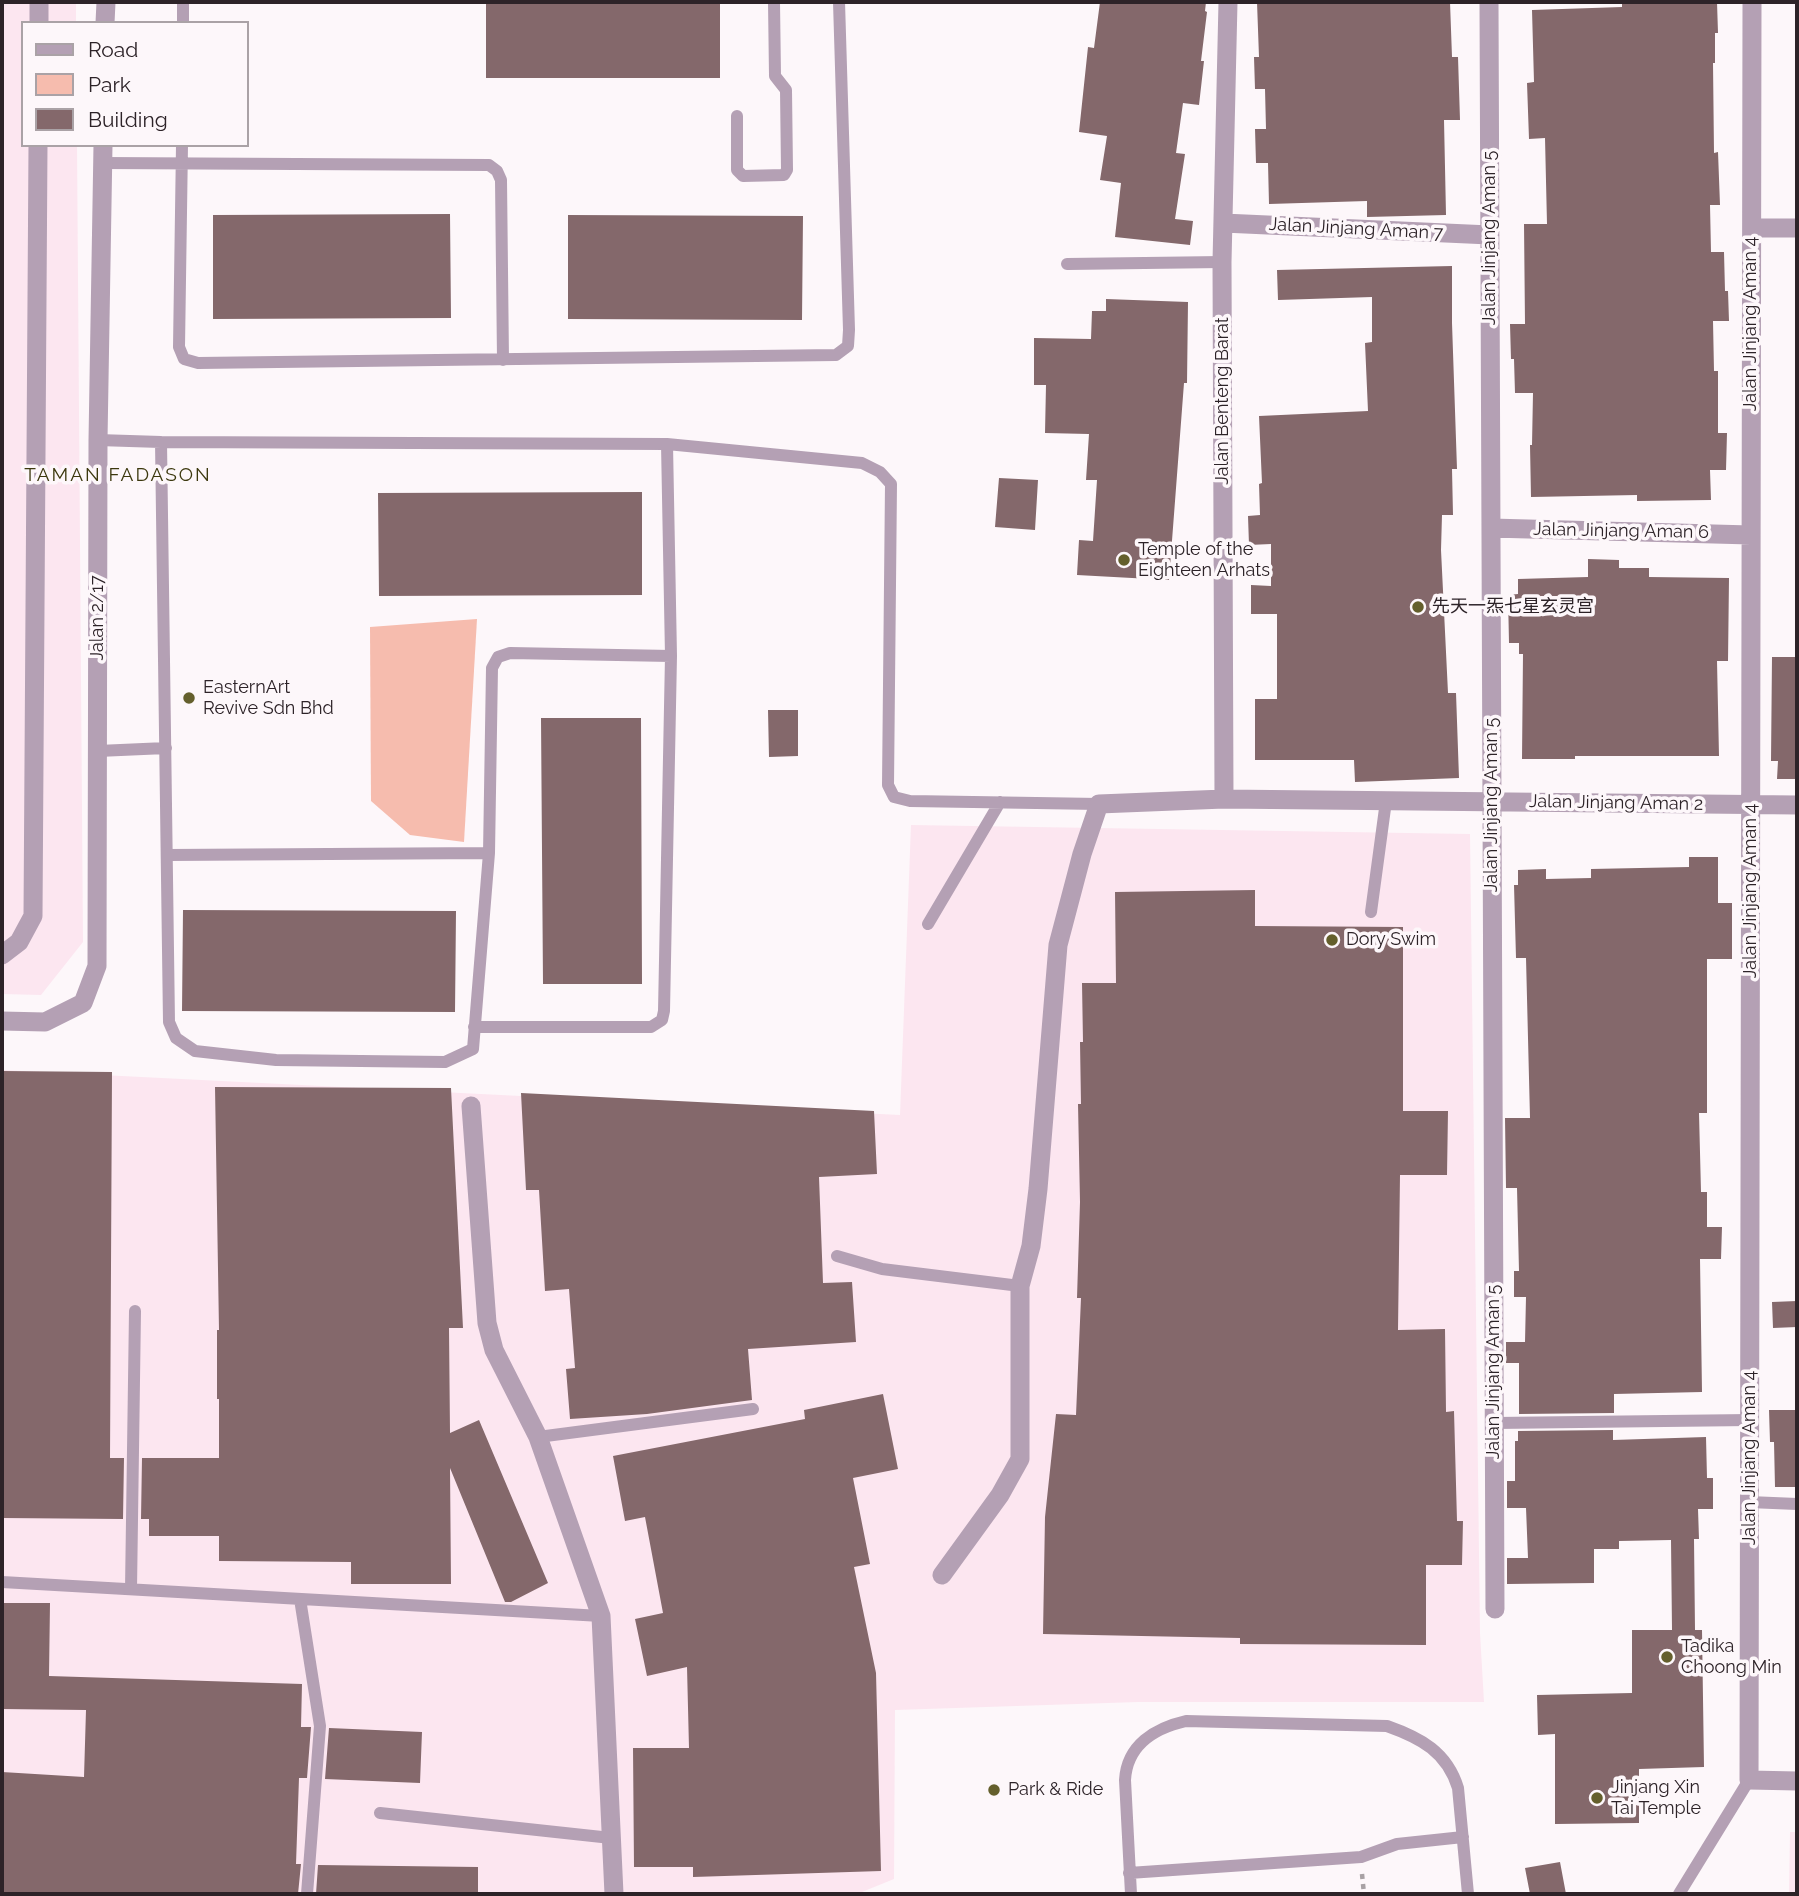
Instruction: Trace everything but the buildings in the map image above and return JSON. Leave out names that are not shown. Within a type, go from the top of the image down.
[{"type":"street","points":[[39,2],[39,21]]},
{"type":"street","points":[[106,2],[106,21]]},
{"type":"street","name":"Jalan Benteng Barat","points":[[1224,799],[1222,262],[1228,2]]},
{"type":"street","name":"Jalan Jinjang Aman 5","points":[[1489,2],[1495,1609]]},
{"type":"street","name":"Jalan Jinjang Aman 4","points":[[1749,1780],[1752,2]]},
{"type":"street","points":[[2,956],[19,942],[33,916],[38,147]]},
{"type":"street","name":"Jalan 2/17","points":[[2,1021],[45,1022],[83,1003],[97,966],[98,440],[103,154]]},
{"type":"street","name":"Jalan Jinjang Aman 7","points":[[1223,223],[1490,235]]},
{"type":"street","points":[[1752,228],[1797,228]]},
{"type":"street","name":"Jalan Jinjang Aman 6","points":[[1491,528],[1751,535]]},
{"type":"street","name":"Jalan Jinjang Aman 2","points":[[1099,804],[1224,799],[1797,805]]},
{"type":"street","points":[[942,1575],[1000,1495],[1020,1459],[1020,1286],[1031,1246],[1038,1189],[1058,945],[1082,854],[1099,804]]},
{"type":"street","points":[[471,1106],[487,1324],[494,1350],[538,1437],[601,1616],[614,1894]]},
{"type":"street","points":[[1749,1780],[1797,1781]]},
{"type":"lane","points":[[183,2],[183,21]]},
{"type":"lane","points":[[737,116],[737,170],[740,174],[784,175],[787,170],[786,90],[775,76],[774,2]]},
{"type":"lane","points":[[182,147],[179,346],[184,359],[198,363],[836,355],[848,346],[839,2]]},
{"type":"lane","points":[[103,154],[182,165],[489,165],[497,171],[501,180],[503,360]]},
{"type":"lane","points":[[1067,264],[1222,262]]},
{"type":"lane","points":[[98,440],[667,444],[862,463],[880,472],[891,484],[888,785],[894,797],[910,801],[1099,804]]},
{"type":"lane","points":[[161,442],[169,1022],[176,1038],[195,1051],[276,1060],[445,1062],[473,1048],[489,853],[492,668],[498,657],[510,653],[671,656]]},
{"type":"lane","points":[[474,1027],[651,1027],[662,1020],[665,997],[671,656],[667,444]]},
{"type":"lane","points":[[97,751],[166,748]]},
{"type":"lane","points":[[1371,912],[1386,801]]},
{"type":"lane","points":[[928,924],[1000,802]]},
{"type":"lane","points":[[168,855],[489,853]]},
{"type":"lane","points":[[837,1256],[882,1269],[1020,1286]]},
{"type":"lane","points":[[131,1589],[135,1311]]},
{"type":"lane","points":[[538,1437],[753,1409]]},
{"type":"lane","points":[[1495,1423],[1750,1420]]},
{"type":"lane","points":[[1749,1502],[1797,1504]]},
{"type":"lane","points":[[2,1582],[601,1616]]},
{"type":"lane","points":[[300,1599],[320,1726],[307,1894]]},
{"type":"lane","points":[[1130,1894],[1125,1780],[1128,1762],[1148,1735],[1165,1726],[1186,1721],[1387,1726],[1416,1736],[1453,1772],[1458,1788],[1468,1894]]},
{"type":"lane","points":[[1679,1894],[1749,1780]]},
{"type":"lane","points":[[380,1813],[611,1838]]},
{"type":"lane","points":[[1129,1873],[1361,1857],[1397,1844],[1463,1836]]},
{"type":"shaded area","points":[[2,2],[76,2],[76,21],[21,21],[21,147],[77,147],[83,942],[41,995],[2,994]]},
{"type":"shaded area","points":[[911,825],[1470,834],[1480,1633],[1484,1702],[1138,1702],[895,1710],[894,1879],[857,1894],[2,1894],[2,1070],[900,1115]]},
{"type":"shaded area","points":[[1790,1832],[1797,1832],[1797,1894],[1789,1894]]},
{"type":"green space","points":[[477,619],[464,842],[410,835],[371,801],[370,627]]},
{"type":"place","name":"Temple of the Eighteen Arhats","points":[[1124,560]]},
{"type":"place","name":"先天一炁七星玄灵宫","points":[[1418,607]]},
{"type":"place","name":"EasternArt Revive Sdn Bhd","points":[[189,698]]},
{"type":"place","name":"Dory Swim","points":[[1332,940]]},
{"type":"place","name":"Tadika Choong Min","points":[[1667,1657]]},
{"type":"place","name":"Park & Ride","points":[[994,1790]]},
{"type":"place","name":"Jinjang Xin Tai Temple","points":[[1597,1798]]},
{"type":"district","name":"TAMAN FADASON","points":[[118,475]]}]
